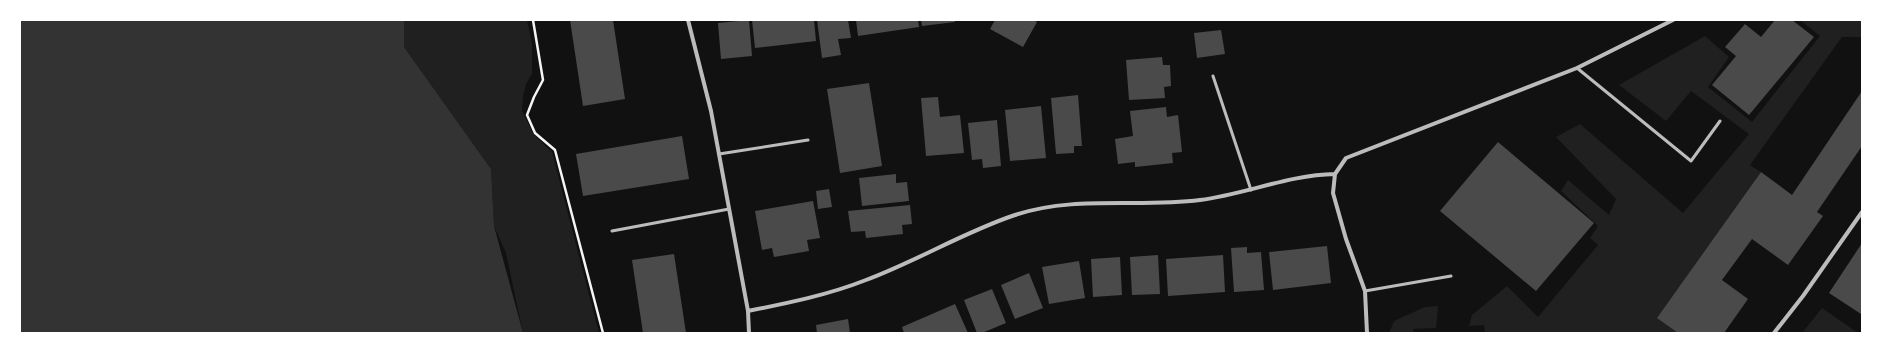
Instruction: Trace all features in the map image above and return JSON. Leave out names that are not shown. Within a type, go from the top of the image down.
[{"type":"street","points":[[688,20],[719,154],[748,311],[749,333]]},
{"type":"street","points":[[1367,333],[1365,291],[1346,239],[1333,193],[1332,183],[1335,174],[1346,158],[1577,68],[1673,20]]},
{"type":"street","points":[[748,311],[807,299],[865,281],[990,225],[1015,215],[1043,208],[1071,204],[1198,200],[1251,190],[1312,174],[1335,174]]},
{"type":"street","points":[[1774,333],[1803,296],[1862,212]]},
{"type":"lane","points":[[1577,68],[1691,161],[1720,121]]},
{"type":"lane","points":[[1212,76],[1251,190]]},
{"type":"lane","points":[[719,154],[808,140]]},
{"type":"lane","points":[[612,231],[729,209]]},
{"type":"lane","points":[[1365,291],[1451,276]]},
{"type":"path","points":[[533,20],[543,80],[527,115],[536,133],[555,150],[603,333]]},
{"type":"shaded area","points":[[20,20],[404,20],[404,47],[491,169],[494,226],[523,333],[20,333]]},
{"type":"shaded area","points":[[404,20],[527,20],[532,43],[532,74],[526,84],[522,111],[534,135],[552,152],[599,333],[523,333],[506,253],[494,226],[491,169],[404,47]]},
{"type":"shaded area","points":[[1800,20],[1862,20],[1862,37],[1842,37],[1750,165],[1761,172],[1658,318],[1678,333],[1485,333],[1484,325],[1469,326],[1472,315],[1507,286],[1538,317],[1598,245],[1590,238],[1598,226],[1561,191],[1568,180],[1609,215],[1616,199],[1556,137],[1580,124],[1683,213],[1749,134],[1691,91],[1666,121],[1619,85],[1705,36],[1729,57],[1708,87],[1752,122],[1820,36]]},
{"type":"shaded area","points":[[1438,306],[1436,328],[1413,329],[1413,333],[1389,333],[1394,321],[1425,307]]},
{"type":"shaded area","points":[[1822,308],[1858,333],[1802,333]]},
{"type":"building","points":[[570,20],[613,20],[625,99],[583,106]]},
{"type":"building","points":[[749,20],[752,56],[721,59],[718,23]]},
{"type":"building","points":[[752,20],[814,20],[816,41],[755,48]]},
{"type":"building","points":[[817,20],[848,20],[851,38],[838,39],[841,55],[822,58]]},
{"type":"building","points":[[856,20],[918,20],[919,27],[858,36]]},
{"type":"building","points":[[921,20],[955,20],[955,22],[922,26]]},
{"type":"building","points":[[995,20],[1034,20],[1037,22],[1023,47],[990,29]]},
{"type":"building","points":[[1775,20],[1792,20],[1814,37],[1749,115],[1712,85],[1736,56],[1725,47],[1745,24],[1761,37]]},
{"type":"building","points":[[1221,30],[1225,54],[1197,58],[1194,33]]},
{"type":"building","points":[[1162,57],[1163,65],[1170,65],[1171,86],[1164,87],[1165,98],[1129,100],[1126,60]]},
{"type":"building","points":[[869,83],[882,166],[840,173],[827,89]]},
{"type":"building","points":[[1862,91],[1862,146],[1817,212],[1823,216],[1788,265],[1752,239],[1722,280],[1748,299],[1724,333],[1678,333],[1657,318],[1761,172],[1792,195]]},
{"type":"building","points":[[1078,95],[1082,146],[1074,146],[1074,153],[1056,154],[1051,98]]},
{"type":"building","points":[[938,97],[940,117],[960,115],[964,153],[926,156],[921,98]]},
{"type":"building","points":[[1041,106],[1046,158],[1010,161],[1005,110]]},
{"type":"building","points":[[1166,107],[1167,117],[1178,115],[1182,152],[1172,153],[1173,163],[1135,167],[1135,162],[1118,164],[1115,139],[1133,136],[1130,111]]},
{"type":"building","points":[[997,120],[1001,166],[983,168],[982,159],[972,160],[968,123]]},
{"type":"building","points":[[682,136],[689,179],[583,196],[576,154]]},
{"type":"building","points":[[1498,142],[1594,223],[1536,291],[1440,211]]},
{"type":"building","points":[[896,174],[896,183],[907,182],[909,201],[862,206],[859,178]]},
{"type":"building","points":[[829,189],[832,207],[818,209],[816,191]]},
{"type":"building","points":[[813,201],[820,238],[807,240],[809,251],[774,257],[772,248],[762,250],[755,211]]},
{"type":"building","points":[[910,205],[912,224],[902,225],[903,234],[866,238],[865,231],[851,232],[848,211]]},
{"type":"building","points":[[1862,243],[1862,312],[1861,314],[1829,293]]},
{"type":"building","points":[[1327,246],[1331,283],[1273,290],[1269,252]]},
{"type":"building","points":[[1247,247],[1247,253],[1261,252],[1264,290],[1234,292],[1231,248]]},
{"type":"building","points":[[674,254],[686,333],[643,333],[632,260]]},
{"type":"building","points":[[1158,255],[1160,294],[1132,295],[1130,257]]},
{"type":"building","points":[[1223,255],[1225,292],[1168,296],[1166,259]]},
{"type":"building","points":[[1120,257],[1122,295],[1093,297],[1091,259]]},
{"type":"building","points":[[1079,261],[1085,298],[1049,304],[1042,267]]},
{"type":"building","points":[[1029,273],[1043,308],[1015,319],[1001,285]]},
{"type":"building","points":[[992,289],[1006,323],[982,333],[977,333],[964,300]]},
{"type":"building","points":[[955,304],[968,333],[904,333],[902,327]]},
{"type":"building","points":[[848,319],[850,333],[817,333],[816,325]]}]
